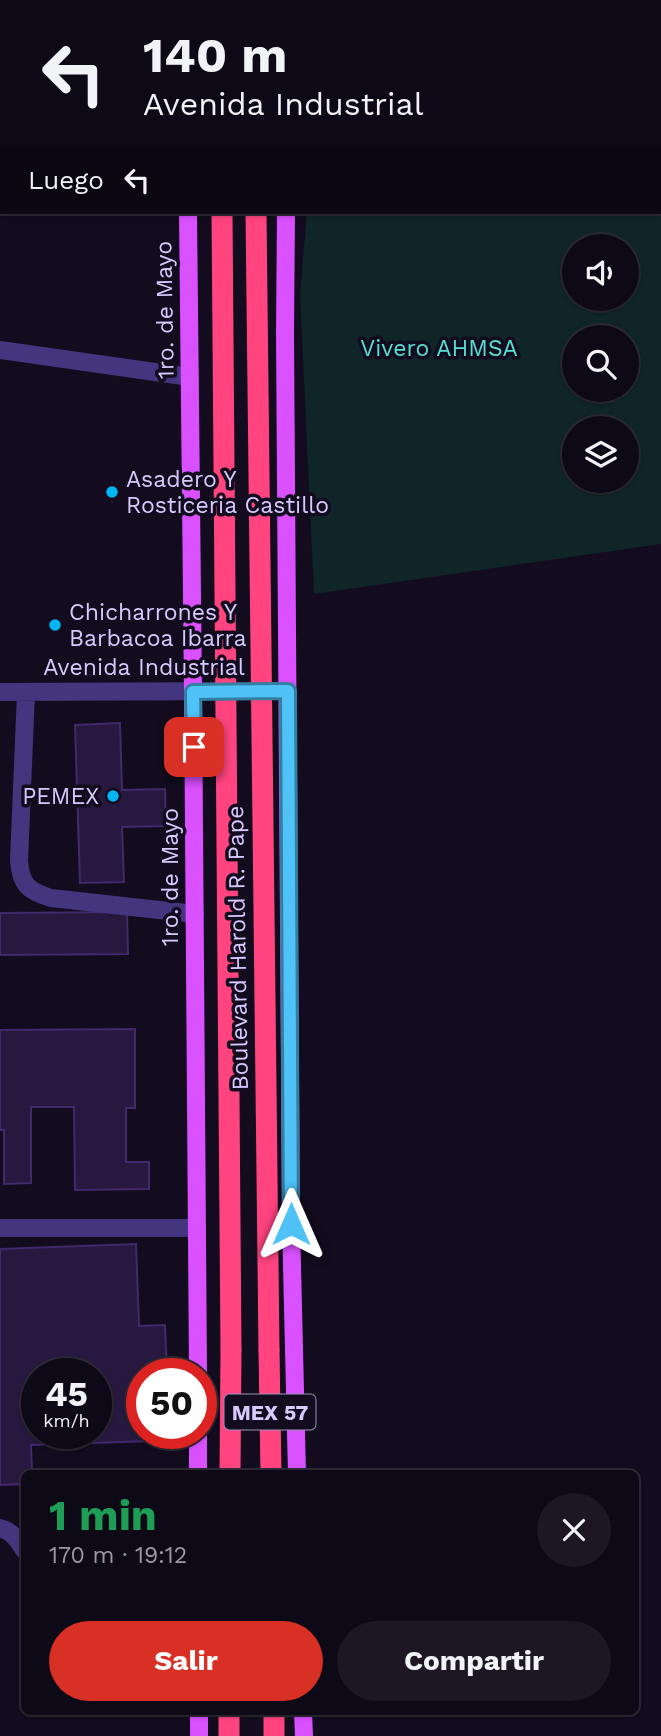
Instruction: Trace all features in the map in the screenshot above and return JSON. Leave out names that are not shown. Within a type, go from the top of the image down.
[{"type":"highway","name":"Boulevard Harold R. Pape","points":[[222,214],[230,1470]]},
{"type":"highway","name":"Boulevard Harold R. Pape","points":[[256,214],[271,1470]]},
{"type":"highway","points":[[229,1715],[229,1736]]},
{"type":"highway","points":[[274,1715],[274,1736]]},
{"type":"main road","name":"1ro. de Mayo","points":[[188,214],[198,1358]]},
{"type":"main road","points":[[286,214],[291,1224],[298,1470]]},
{"type":"main road","points":[[198,1449],[198,1470]]},
{"type":"main road","points":[[303,1715],[304,1736]]},
{"type":"street","points":[[0,350],[190,377]]},
{"type":"street","name":"Avenida Industrial","points":[[0,692],[288,691]]},
{"type":"street","points":[[26,693],[19,861],[20,875],[26,887],[51,898],[195,914]]},
{"type":"street","points":[[0,1228],[197,1228]]},
{"type":"street","points":[[0,1528],[18,1539],[21,1544]]},
{"type":"green space","name":"Vivero AHMSA","points":[[307,214],[661,214],[661,544],[314,594],[300,294]]},
{"type":"building","points":[[120,723],[122,790],[165,789],[166,826],[122,827],[124,882],[80,883],[75,725]]},
{"type":"building","points":[[127,912],[128,954],[0,955],[0,913]]},
{"type":"building","points":[[135,1029],[135,1108],[126,1108],[126,1162],[149,1162],[149,1189],[75,1190],[74,1107],[31,1107],[31,1183],[4,1184],[4,1130],[0,1130],[0,1030]]},
{"type":"building","points":[[136,1244],[139,1326],[165,1325],[166,1358],[126,1358],[126,1442],[112,1442],[112,1358],[21,1358],[21,1449],[31,1449],[32,1470],[21,1470],[21,1484],[0,1485],[0,1249]]},
{"type":"place","name":"Asadero Y Rosticeria Castillo","points":[[112,492]]},
{"type":"place","name":"Chicharrones Y Barbacoa Ibarra","points":[[55,625]]},
{"type":"place","name":"PEMEX","points":[[113,796]]},
{"type":"route","points":[[194,747],[193,692],[288,691],[291,1224]]}]
